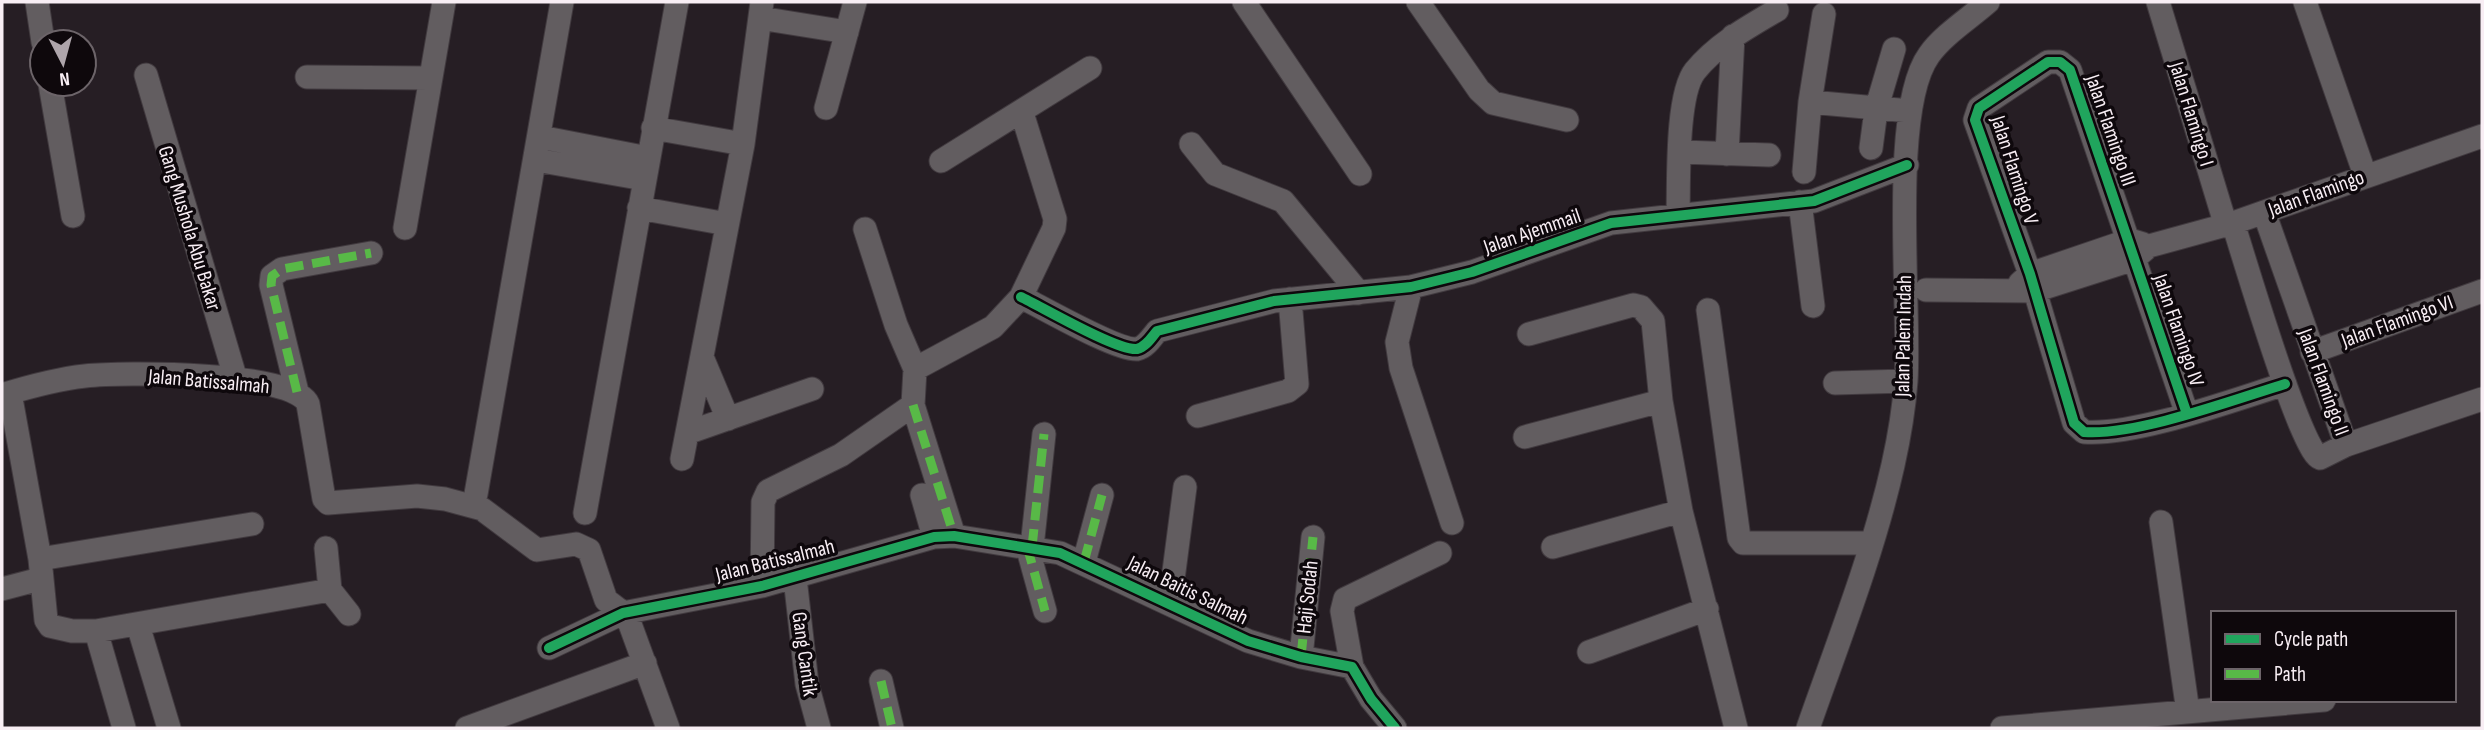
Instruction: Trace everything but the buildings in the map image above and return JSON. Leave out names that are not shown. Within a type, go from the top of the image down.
[{"type":"street","points":[[37,2],[41,28]]},
{"type":"street","points":[[405,228],[444,2]]},
{"type":"street","points":[[476,494],[562,2]]},
{"type":"street","points":[[585,513],[677,2]]},
{"type":"street","points":[[825,108],[855,2]]},
{"type":"street","points":[[1244,2],[1360,174]]},
{"type":"street","points":[[1418,2],[1479,90],[1493,103],[1567,120]]},
{"type":"street","name":"Jalan Palem Indah","points":[[1808,728],[1871,543],[1893,465],[1906,381],[1907,165],[1910,111],[1922,68],[1930,53],[1988,2]]},
{"type":"street","name":"Jalan Flamingo I","points":[[2158,2],[2230,224]]},
{"type":"street","points":[[2305,2],[2365,175]]},
{"type":"street","points":[[682,459],[743,144],[761,10],[847,32]]},
{"type":"street","points":[[1678,215],[1684,99],[1693,73],[1733,36],[1777,10]]},
{"type":"street","points":[[1804,172],[1810,102],[1824,14]]},
{"type":"street","points":[[1727,154],[1733,36]]},
{"type":"street","points":[[1871,148],[1876,110],[1894,48]]},
{"type":"street","name":"Jalan Flamingo III","points":[[2019,81],[2048,62],[2060,62],[2070,70],[2138,248]]},
{"type":"street","points":[[942,161],[1090,68]]},
{"type":"street","name":"Gang Mushola Abu Bakar","points":[[146,75],[236,380]]},
{"type":"street","points":[[307,77],[429,78]]},
{"type":"street","name":"Jalan Flamingo V","points":[[2019,81],[1979,108],[1975,120],[2026,284]]},
{"type":"street","points":[[52,98],[73,216]]},
{"type":"street","points":[[1810,102],[1910,111]]},
{"type":"street","points":[[915,369],[993,327],[1021,297],[1055,228],[1055,219],[1022,113]]},
{"type":"street","points":[[653,128],[743,144]]},
{"type":"street","name":"Jalan Flamingo","points":[[1926,290],[2026,284],[2138,248],[2230,224],[2482,136]]},
{"type":"street","points":[[540,137],[646,168]]},
{"type":"street","points":[[1191,144],[1215,174],[1283,201],[1359,293]]},
{"type":"street","points":[[1681,152],[1769,155]]},
{"type":"street","points":[[536,160],[646,168]]},
{"type":"street","name":"Jalan Ajemmail","points":[[1021,297],[1104,338],[1136,349],[1144,346],[1157,331],[1168,327],[1290,299],[1411,287],[1472,272],[1611,223],[1814,201],[1907,165]]},
{"type":"street","points":[[1800,202],[1813,306]]},
{"type":"street","points":[[639,208],[727,224]]},
{"type":"street","name":"Jalan Flamingo II","points":[[2230,224],[2285,384],[2314,456],[2320,458],[2346,445],[2264,212]]},
{"type":"street","points":[[865,229],[896,325],[915,369],[913,405],[944,536]]},
{"type":"street","name":"Jalan Flamingo IV","points":[[2138,248],[2187,414]]},
{"type":"street","points":[[297,392],[271,285],[272,276],[282,269],[371,253]]},
{"type":"street","name":"Jalan Flamingo IV","points":[[2026,284],[2078,428],[2094,433],[2187,414],[2285,384]]},
{"type":"street","points":[[1411,287],[1397,342],[1401,368],[1452,523]]},
{"type":"street","name":"Jalan Flamingo VI","points":[[2312,352],[2482,291]]},
{"type":"street","points":[[1198,416],[1289,391],[1297,384],[1290,299]]},
{"type":"street","points":[[1529,334],[1633,305],[1641,307],[1653,321],[1661,401],[1681,511],[1736,728]]},
{"type":"street","points":[[1708,310],[1739,538],[1743,543],[1871,543]]},
{"type":"street","points":[[702,357],[727,419]]},
{"type":"street","name":"Jalan Batissalmah","points":[[6,394],[85,376],[173,374],[272,384],[297,392],[305,397],[308,404],[324,499],[328,503],[417,496],[445,499],[482,509],[537,550],[583,545],[589,550],[606,600],[623,613],[762,586],[944,536]]},
{"type":"street","points":[[1835,383],[1906,381]]},
{"type":"street","points":[[687,433],[812,389]]},
{"type":"street","points":[[6,394],[50,626],[72,631],[96,631],[330,590]]},
{"type":"street","points":[[2346,445],[2482,399]]},
{"type":"street","points":[[1525,437],[1661,401]]},
{"type":"street","points":[[762,586],[763,502],[768,492],[841,455],[913,405]]},
{"type":"street","points":[[1044,434],[1030,546],[1045,611]]},
{"type":"street","points":[[1170,602],[1185,486]]},
{"type":"street","points":[[922,495],[944,536]]},
{"type":"street","points":[[1084,562],[1102,495]]},
{"type":"street","points":[[1553,547],[1681,511]]},
{"type":"street","points":[[2161,522],[2188,712]]},
{"type":"street","points":[[2,589],[40,569],[252,524]]},
{"type":"street","name":"Jalan Baitis Salmah","points":[[944,536],[1030,546],[1084,562],[1248,641],[1352,667]]},
{"type":"street","name":"Haji Sodah","points":[[1301,656],[1313,537]]},
{"type":"street","points":[[326,548],[330,590],[349,614]]},
{"type":"street","points":[[1395,728],[1371,699],[1352,667],[1342,611],[1345,599],[1440,553]]},
{"type":"street","name":"Gang Cantik","points":[[795,578],[807,684],[819,728]]},
{"type":"street","points":[[1589,652],[1707,609]]},
{"type":"street","points":[[549,648],[623,613],[645,663],[668,728]]},
{"type":"street","points":[[138,625],[169,728]]},
{"type":"street","points":[[96,631],[124,728]]},
{"type":"street","points":[[467,728],[645,663]]},
{"type":"street","points":[[881,681],[892,728]]},
{"type":"street","points":[[2002,728],[2301,702]]},
{"type":"marked path","points":[[297,392],[271,285],[272,276],[282,269],[371,253]]},
{"type":"marked path","points":[[913,405],[954,536]]},
{"type":"marked path","points":[[1032,547],[1044,434]]},
{"type":"marked path","points":[[1084,562],[1102,495]]},
{"type":"marked path","points":[[1301,657],[1313,537]]},
{"type":"marked path","points":[[1027,546],[1045,611]]},
{"type":"marked path","points":[[881,681],[892,728]]},
{"type":"cycle path","points":[[2187,414],[2070,70],[2060,62],[2048,62],[1979,108],[1975,120],[2030,274],[2074,423],[2084,432],[2130,428],[2185,416],[2285,384]]},
{"type":"cycle path","points":[[1021,297],[1097,336],[1127,348],[1137,349],[1146,344],[1157,331],[1274,301],[1411,287],[1472,272],[1611,223],[1814,201],[1907,165]]},
{"type":"cycle path","points":[[549,648],[623,613],[762,586],[934,537],[954,536],[1060,553],[1248,641],[1301,657],[1352,667],[1371,699],[1395,728]]}]
